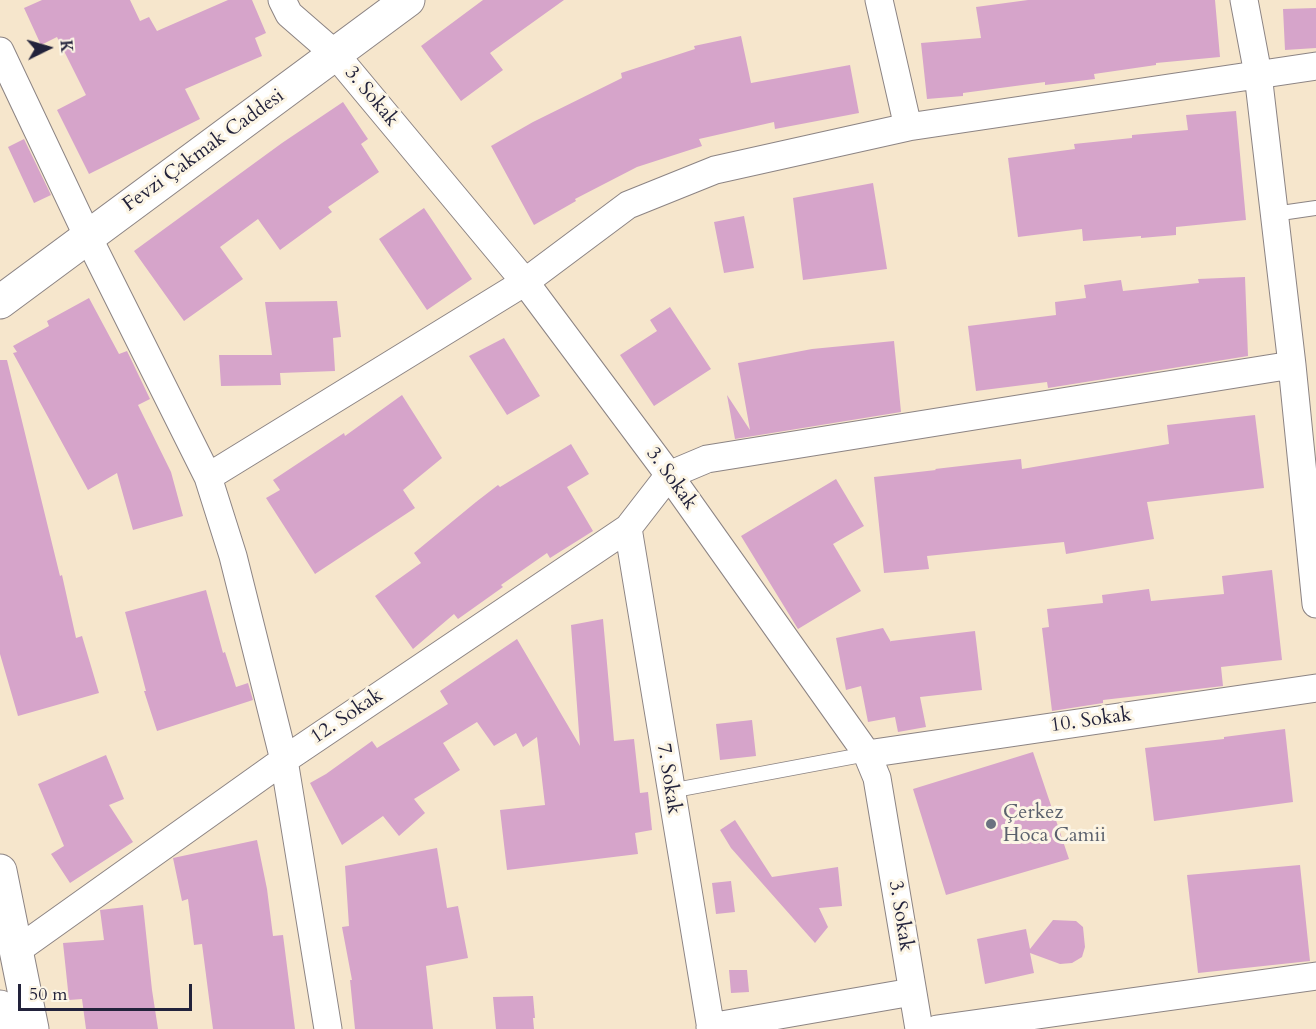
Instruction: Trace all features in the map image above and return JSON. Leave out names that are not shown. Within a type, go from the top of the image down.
[{"type":"street","name":"3. Sokak","points":[[282,0],[289,14],[335,54],[525,282],[669,475],[867,754],[877,778],[919,1029]]},
{"type":"street","name":"Fevzi Çakmak Caddesi","points":[[0,302],[408,0]]},
{"type":"street","points":[[879,0],[908,127]]},
{"type":"street","points":[[1244,0],[1258,74],[1292,365],[1316,604]]},
{"type":"street","points":[[0,51],[88,237],[208,477],[233,556],[284,760],[328,1029]]},
{"type":"street","points":[[208,477],[525,282],[628,205],[715,170],[908,127],[1316,66]]},
{"type":"street","points":[[669,475],[707,459],[1292,365]]},
{"type":"street","name":"12. Sokak","points":[[16,951],[284,760],[628,528],[669,475]]},
{"type":"street","name":"7. Sokak","points":[[628,528],[710,1028]]},
{"type":"street","name":"10. Sokak","points":[[867,754],[1316,688]]},
{"type":"street","points":[[0,871],[32,1029]]},
{"type":"street","points":[[937,1029],[1316,976]]},
{"type":"street","points":[[710,1028],[912,992]]},
{"type":"street","points":[[0,1007],[4,1029]]},
{"type":"lane","points":[[1274,214],[1316,208]]},
{"type":"lane","points":[[670,791],[867,754]]},
{"type":"building","points":[[42,0],[130,0],[140,21],[149,17],[157,31],[228,0],[252,0],[266,33],[255,38],[262,56],[185,89],[200,119],[89,174],[57,110],[86,95],[57,37],[41,45],[24,8]]},
{"type":"building","points":[[483,0],[564,0],[490,53],[503,70],[461,101],[421,46]]},
{"type":"building","points":[[1028,0],[1215,0],[1220,57],[1156,63],[1156,65],[1094,74],[1095,79],[1045,85],[1045,82],[963,93],[963,96],[927,99],[921,43],[981,38],[976,7]]},
{"type":"building","points":[[1316,8],[1316,48],[1285,50],[1283,9]]},
{"type":"building","points":[[741,36],[751,83],[850,65],[859,113],[775,129],[774,122],[699,139],[702,146],[637,167],[575,199],[576,201],[534,225],[491,146],[533,122],[622,78],[621,73],[695,49],[694,46]]},
{"type":"building","points":[[343,102],[368,139],[361,144],[379,172],[328,207],[332,212],[280,250],[258,219],[220,247],[243,279],[184,321],[134,251],[282,143]]},
{"type":"building","points":[[1236,111],[1246,220],[1176,227],[1176,235],[1141,238],[1141,236],[1083,241],[1082,229],[1018,237],[1008,158],[1075,149],[1074,144],[1132,138],[1132,135],[1188,130],[1186,115]]},
{"type":"building","points":[[24,139],[51,195],[34,203],[8,147]]},
{"type":"building","points":[[873,183],[887,269],[803,280],[793,198]]},
{"type":"building","points":[[424,208],[472,279],[427,310],[379,239]]},
{"type":"building","points":[[744,216],[754,268],[724,273],[714,222]]},
{"type":"building","points":[[1245,277],[1248,356],[1048,388],[1047,382],[976,391],[968,326],[1056,315],[1055,302],[1086,298],[1084,285],[1121,280],[1123,291],[1199,283],[1198,279]]},
{"type":"building","points":[[89,298],[119,354],[127,351],[150,399],[138,405],[171,472],[183,516],[133,530],[117,473],[88,490],[13,353],[17,352],[13,346],[49,326],[47,321]]},
{"type":"building","points":[[337,301],[341,337],[333,338],[335,371],[280,373],[281,385],[221,386],[219,355],[272,355],[265,302]]},
{"type":"building","points":[[670,307],[711,369],[654,406],[620,355],[657,331],[650,320]]},
{"type":"building","points":[[504,338],[540,396],[507,415],[469,356]]},
{"type":"building","points":[[894,341],[901,412],[735,439],[727,395],[750,430],[738,363],[812,349]]},
{"type":"building","points":[[0,360],[7,360],[76,638],[82,636],[99,693],[18,716],[0,654]]},
{"type":"building","points":[[402,395],[442,458],[403,490],[415,508],[315,574],[266,498],[280,490],[273,480],[344,433],[345,436]]},
{"type":"building","points":[[1255,415],[1264,488],[1147,502],[1154,539],[1066,554],[1064,542],[927,556],[929,569],[884,573],[874,477],[1021,459],[1022,469],[1169,444],[1167,425]]},
{"type":"building","points":[[571,444],[589,474],[567,487],[593,531],[550,558],[547,553],[458,619],[454,614],[413,649],[375,596],[421,563],[414,553],[476,502],[498,485],[500,487]]},
{"type":"building","points":[[836,479],[864,526],[833,544],[861,591],[798,629],[741,536]]},
{"type":"building","points":[[1272,570],[1282,660],[1221,667],[1223,686],[1103,700],[1103,703],[1052,711],[1042,628],[1049,627],[1047,609],[1103,603],[1102,595],[1149,589],[1151,601],[1224,594],[1222,576]]},
{"type":"building","points":[[206,590],[223,653],[225,652],[236,687],[248,683],[253,700],[157,731],[144,691],[146,691],[125,612]]},
{"type":"building","points":[[603,619],[614,741],[634,739],[640,793],[648,792],[652,830],[635,833],[638,854],[507,870],[500,810],[545,805],[537,737],[523,747],[516,733],[494,746],[477,722],[443,743],[460,770],[414,799],[425,813],[399,836],[383,816],[342,845],[310,783],[372,741],[377,748],[448,704],[440,691],[517,639],[580,746],[571,625]]},
{"type":"building","points":[[883,628],[891,642],[975,631],[982,690],[920,697],[926,727],[898,732],[895,717],[868,722],[861,686],[846,690],[836,638]]},
{"type":"building","points":[[752,720],[756,756],[720,760],[716,724]]},
{"type":"building","points":[[1285,729],[1293,802],[1154,821],[1145,748]]},
{"type":"building","name":"Çerkez Hoca Camii","points":[[1033,752],[1069,859],[946,895],[913,789]]},
{"type":"building","points":[[106,755],[124,799],[109,805],[133,842],[70,883],[51,854],[64,846],[38,784]]},
{"type":"building","points":[[735,820],[772,877],[838,867],[842,906],[819,908],[828,927],[815,943],[731,848],[720,830]]},
{"type":"building","points":[[257,840],[267,889],[273,936],[283,935],[295,1029],[213,1029],[202,944],[194,945],[188,899],[182,901],[173,858]]},
{"type":"building","points":[[437,848],[447,908],[458,906],[468,958],[426,966],[433,1029],[355,1029],[350,980],[352,980],[342,927],[349,926],[345,866]]},
{"type":"building","points":[[1300,865],[1310,961],[1198,973],[1187,875]]},
{"type":"building","points":[[731,881],[735,912],[716,914],[712,883]]},
{"type":"building","points":[[143,905],[158,1029],[86,1029],[82,999],[69,1000],[63,943],[104,940],[100,910]]},
{"type":"building","points":[[1053,920],[1076,921],[1083,927],[1085,947],[1082,957],[1072,963],[1060,964],[1030,953],[1034,973],[985,984],[977,939],[1026,929],[1030,949]]},
{"type":"building","points":[[729,970],[747,970],[749,992],[731,993]]},
{"type":"building","points":[[533,996],[534,1029],[496,1029],[493,997]]},
{"type":"place","name":"Çerkez Hoca Camii","points":[[991,824]]}]
